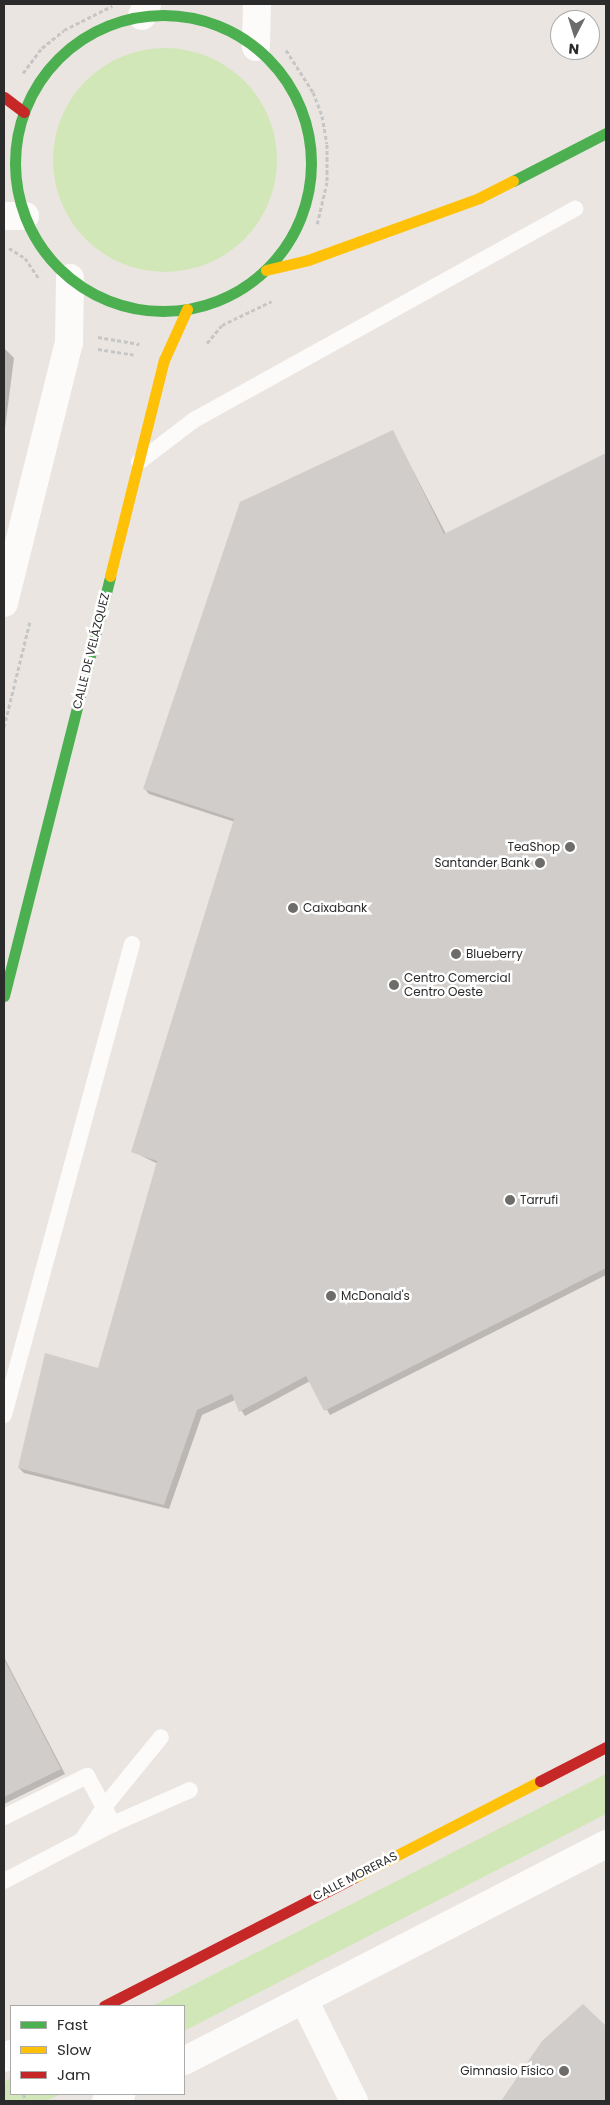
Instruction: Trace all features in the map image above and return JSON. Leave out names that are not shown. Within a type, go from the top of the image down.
[{"type":"main road","points":[[144,10],[182,16],[221,26],[269,44],[282,73],[300,104],[310,139],[312,174],[305,210],[289,242],[266,270],[242,289],[215,302],[186,309],[146,310],[105,299],[70,278],[14,216],[16,146],[24,112],[38,83],[64,53],[82,38],[144,10]]},
{"type":"main road","points":[[6,99],[24,112]]},
{"type":"main road","points":[[266,270],[301,261],[479,198],[606,133]]},
{"type":"main road","name":"CALLE DE VELÁZQUEZ","points":[[4,996],[139,462],[169,349],[186,309]]},
{"type":"main road","name":"CALLE MORERAS","points":[[106,2005],[606,1747]]},
{"type":"street","points":[[257,4],[269,44]]},
{"type":"street","points":[[4,603],[69,343],[70,278]]},
{"type":"street","points":[[185,2061],[606,1844]]},
{"type":"street","points":[[304,2000],[354,2101]]},
{"type":"street","points":[[106,2101],[119,2095]]},
{"type":"lane","points":[[139,462],[194,420],[575,209]]},
{"type":"lane","points":[[4,1415],[132,944]]},
{"type":"lane","points":[[82,1841],[104,1807],[162,1737]]},
{"type":"lane","points":[[4,1816],[87,1776],[113,1824]]},
{"type":"lane","points":[[4,1881],[113,1824],[190,1790]]},
{"type":"path","points":[[6,99],[42,48],[64,30],[118,4]]},
{"type":"path","points":[[269,44],[313,92],[327,144],[327,182],[318,223],[301,261]]},
{"type":"path","points":[[103,337],[199,353],[222,325],[277,298]]},
{"type":"path","points":[[93,348],[144,356]]},
{"type":"green space","points":[[154,48],[176,48],[208,56],[218,61],[236,73],[252,89],[269,117],[275,138],[277,160],[275,182],[269,203],[252,231],[236,247],[208,264],[176,272],[154,272],[122,264],[112,259],[94,247],[78,231],[61,203],[53,171],[53,149],[61,117],[66,107],[78,89],[94,73],[122,56]]},
{"type":"green space","points":[[606,1774],[606,1814],[185,2030],[185,2005],[154,2005]]},
{"type":"green space","points":[[10,2079],[10,2095],[59,2095],[46,2101],[4,2101],[4,2082]]},
{"type":"building","name":"Centro Comercial Centro Oeste","points":[[393,430],[444,534],[606,453],[606,1268],[324,1411],[306,1376],[239,1412],[232,1394],[197,1410],[164,1505],[18,1468],[45,1353],[98,1368],[157,1161],[131,1152],[234,819],[143,789],[240,502]]},
{"type":"building","points":[[4,1659],[61,1769],[4,1797]]},
{"type":"building","name":"Gimnasio Físico","points":[[583,2004],[606,2026],[606,2101],[501,2101],[542,2041]]},
{"type":"traffic: fast","points":[[163,15],[192,18],[220,26],[245,40],[268,58],[286,81],[300,106],[308,134],[311,163],[308,192],[300,220],[286,245],[268,268],[245,286],[220,300],[192,308],[163,311],[134,308],[106,300],[81,286],[58,268],[40,245],[26,220],[18,192],[15,163],[18,134],[26,106],[40,81],[58,58],[81,40],[106,26],[134,18],[163,15]]},
{"type":"traffic: fast","points":[[513,181],[606,133]]},
{"type":"traffic: fast","points":[[4,996],[110,576]]},
{"type":"traffic: slow","points":[[266,270],[308,260],[479,198],[513,181]]},
{"type":"traffic: slow","points":[[110,576],[164,360],[187,309]]},
{"type":"traffic: slow","points":[[353,1878],[540,1781]]},
{"type":"traffic: jam","points":[[4,97],[24,112]]},
{"type":"traffic: jam","points":[[540,1781],[606,1747]]},
{"type":"traffic: jam","points":[[106,2005],[353,1878]]},
{"type":"place","name":"TeaShop","points":[[570,847]]},
{"type":"place","name":"Santander Bank","points":[[540,863]]},
{"type":"place","name":"Caixabank","points":[[293,908]]},
{"type":"place","name":"Blueberry","points":[[456,954]]},
{"type":"place","name":"Centro Comercial Centro Oeste","points":[[394,985]]},
{"type":"place","name":"Tarrufi","points":[[510,1200]]},
{"type":"place","name":"McDonald's","points":[[331,1296]]},
{"type":"place","name":"Gimnasio Físico","points":[[564,2071]]}]
